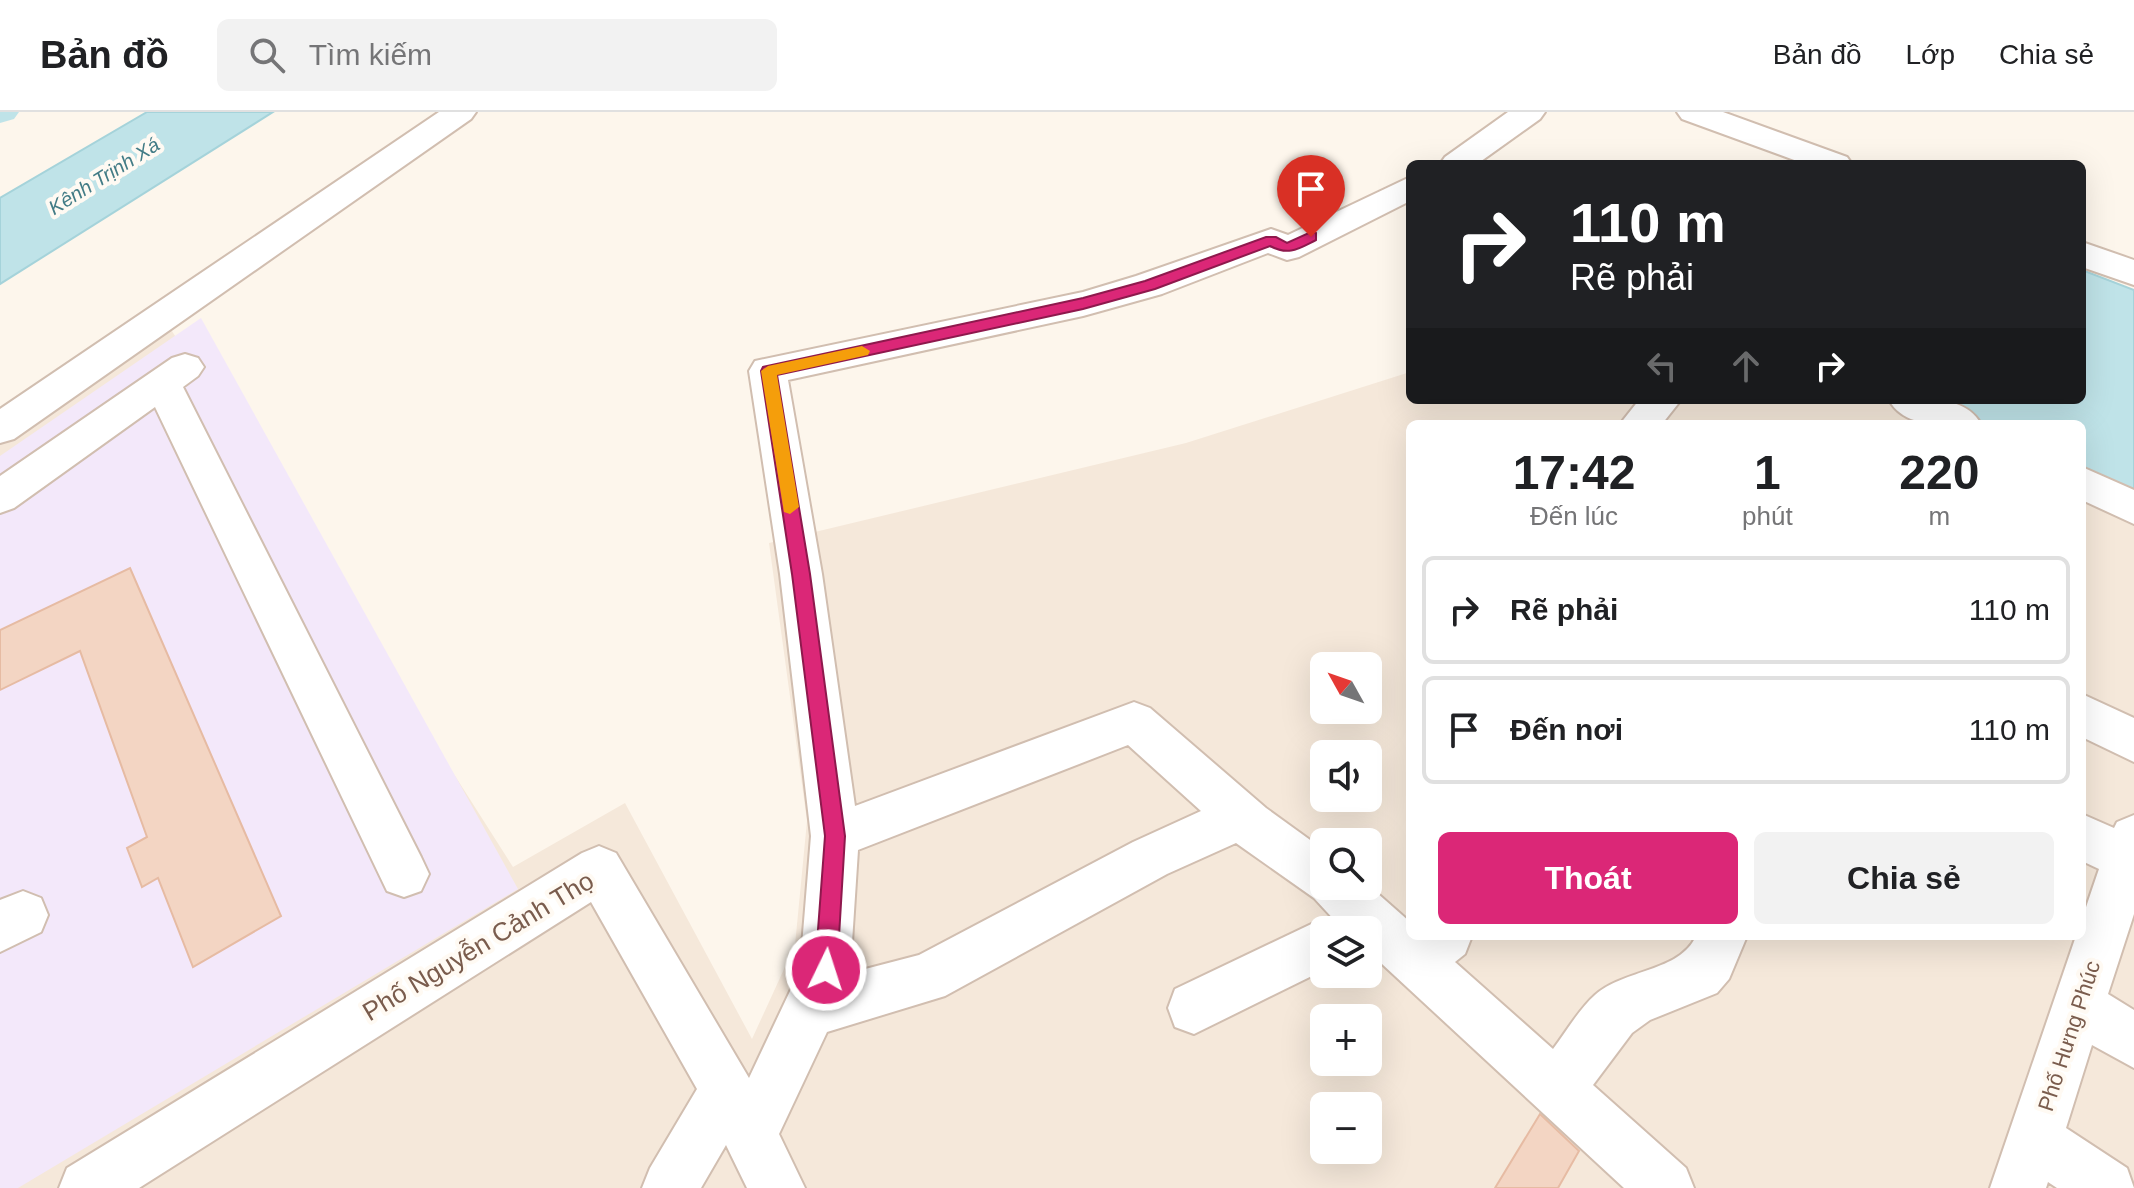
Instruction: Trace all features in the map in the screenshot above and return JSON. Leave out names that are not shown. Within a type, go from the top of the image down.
[{"type":"street","points":[[0,429],[460,112]]},
{"type":"street","points":[[1462,160],[1529,112]]},
{"type":"street","points":[[1693,112],[1825,160]]},
{"type":"street","points":[[670,1188],[738,1113],[810,1011],[826,970],[835,836],[801,574],[768,371],[1083,304],[1149,285],[1271,240],[1287,249],[1406,190]]},
{"type":"street","points":[[2086,255],[2134,273]]},
{"type":"street","points":[[0,497],[174,374],[404,874]]},
{"type":"street","points":[[1643,420],[1658,404]]},
{"type":"street","points":[[1917,404],[1953,420]]},
{"type":"street","points":[[2086,484],[2134,508]]},
{"type":"street","points":[[2086,716],[2134,741]]},
{"type":"street","points":[[835,836],[1134,722],[1240,817],[1310,869]]},
{"type":"street","points":[[810,1011],[927,978],[1150,858],[1240,817]]},
{"type":"street","points":[[2086,840],[2129,869]]},
{"type":"street","name":"Phố Nguyễn Cảnh Thọ","points":[[87,1188],[599,869],[738,1113]]},
{"type":"street","name":"Phố Hưng Phúc","points":[[2026,1164],[2078,1005],[2129,869]]},
{"type":"street","points":[[1382,932],[1406,940]]},
{"type":"street","points":[[1407,940],[1432,948],[1557,1088],[1666,1188]]},
{"type":"street","points":[[1557,1088],[1613,1014],[1633,1000],[1699,975],[1711,961],[1720,940]]},
{"type":"street","points":[[1194,1008],[1310,950]]},
{"type":"street","points":[[2078,1005],[2134,1041]]},
{"type":"street","points":[[738,1113],[777,1188]]},
{"type":"street","points":[[2026,1164],[2107,1188]]},
{"type":"shaded area","points":[[156,306],[513,867],[625,803],[752,1039],[795,945],[807,821],[769,543],[1186,443],[1406,373],[1406,404],[2086,404],[2086,394],[2134,320],[2134,1188],[0,1188],[0,408]]},
{"type":"shaded area","points":[[201,318],[518,889],[18,1188],[0,1188],[0,456]]},
{"type":"water","name":"Kênh Trịnh Xá","points":[[147,112],[273,112],[0,284],[0,198]]},
{"type":"water","points":[[2086,272],[2134,290],[2134,500],[2086,478],[2086,420],[1969,420],[1955,407],[1956,404],[2086,404]]},
{"type":"building","points":[[130,568],[281,916],[193,967],[158,878],[142,887],[127,848],[147,837],[80,651],[0,690],[0,630]]},
{"type":"building","points":[[1540,1114],[1579,1151],[1558,1188],[1495,1188]]},
{"type":"slow traffic","points":[[790,507],[768,371],[862,351]]},
{"type":"route","points":[[826,970],[835,836],[801,574],[768,371],[1083,304],[1149,285],[1271,240],[1287,249],[1311,237]]}]
